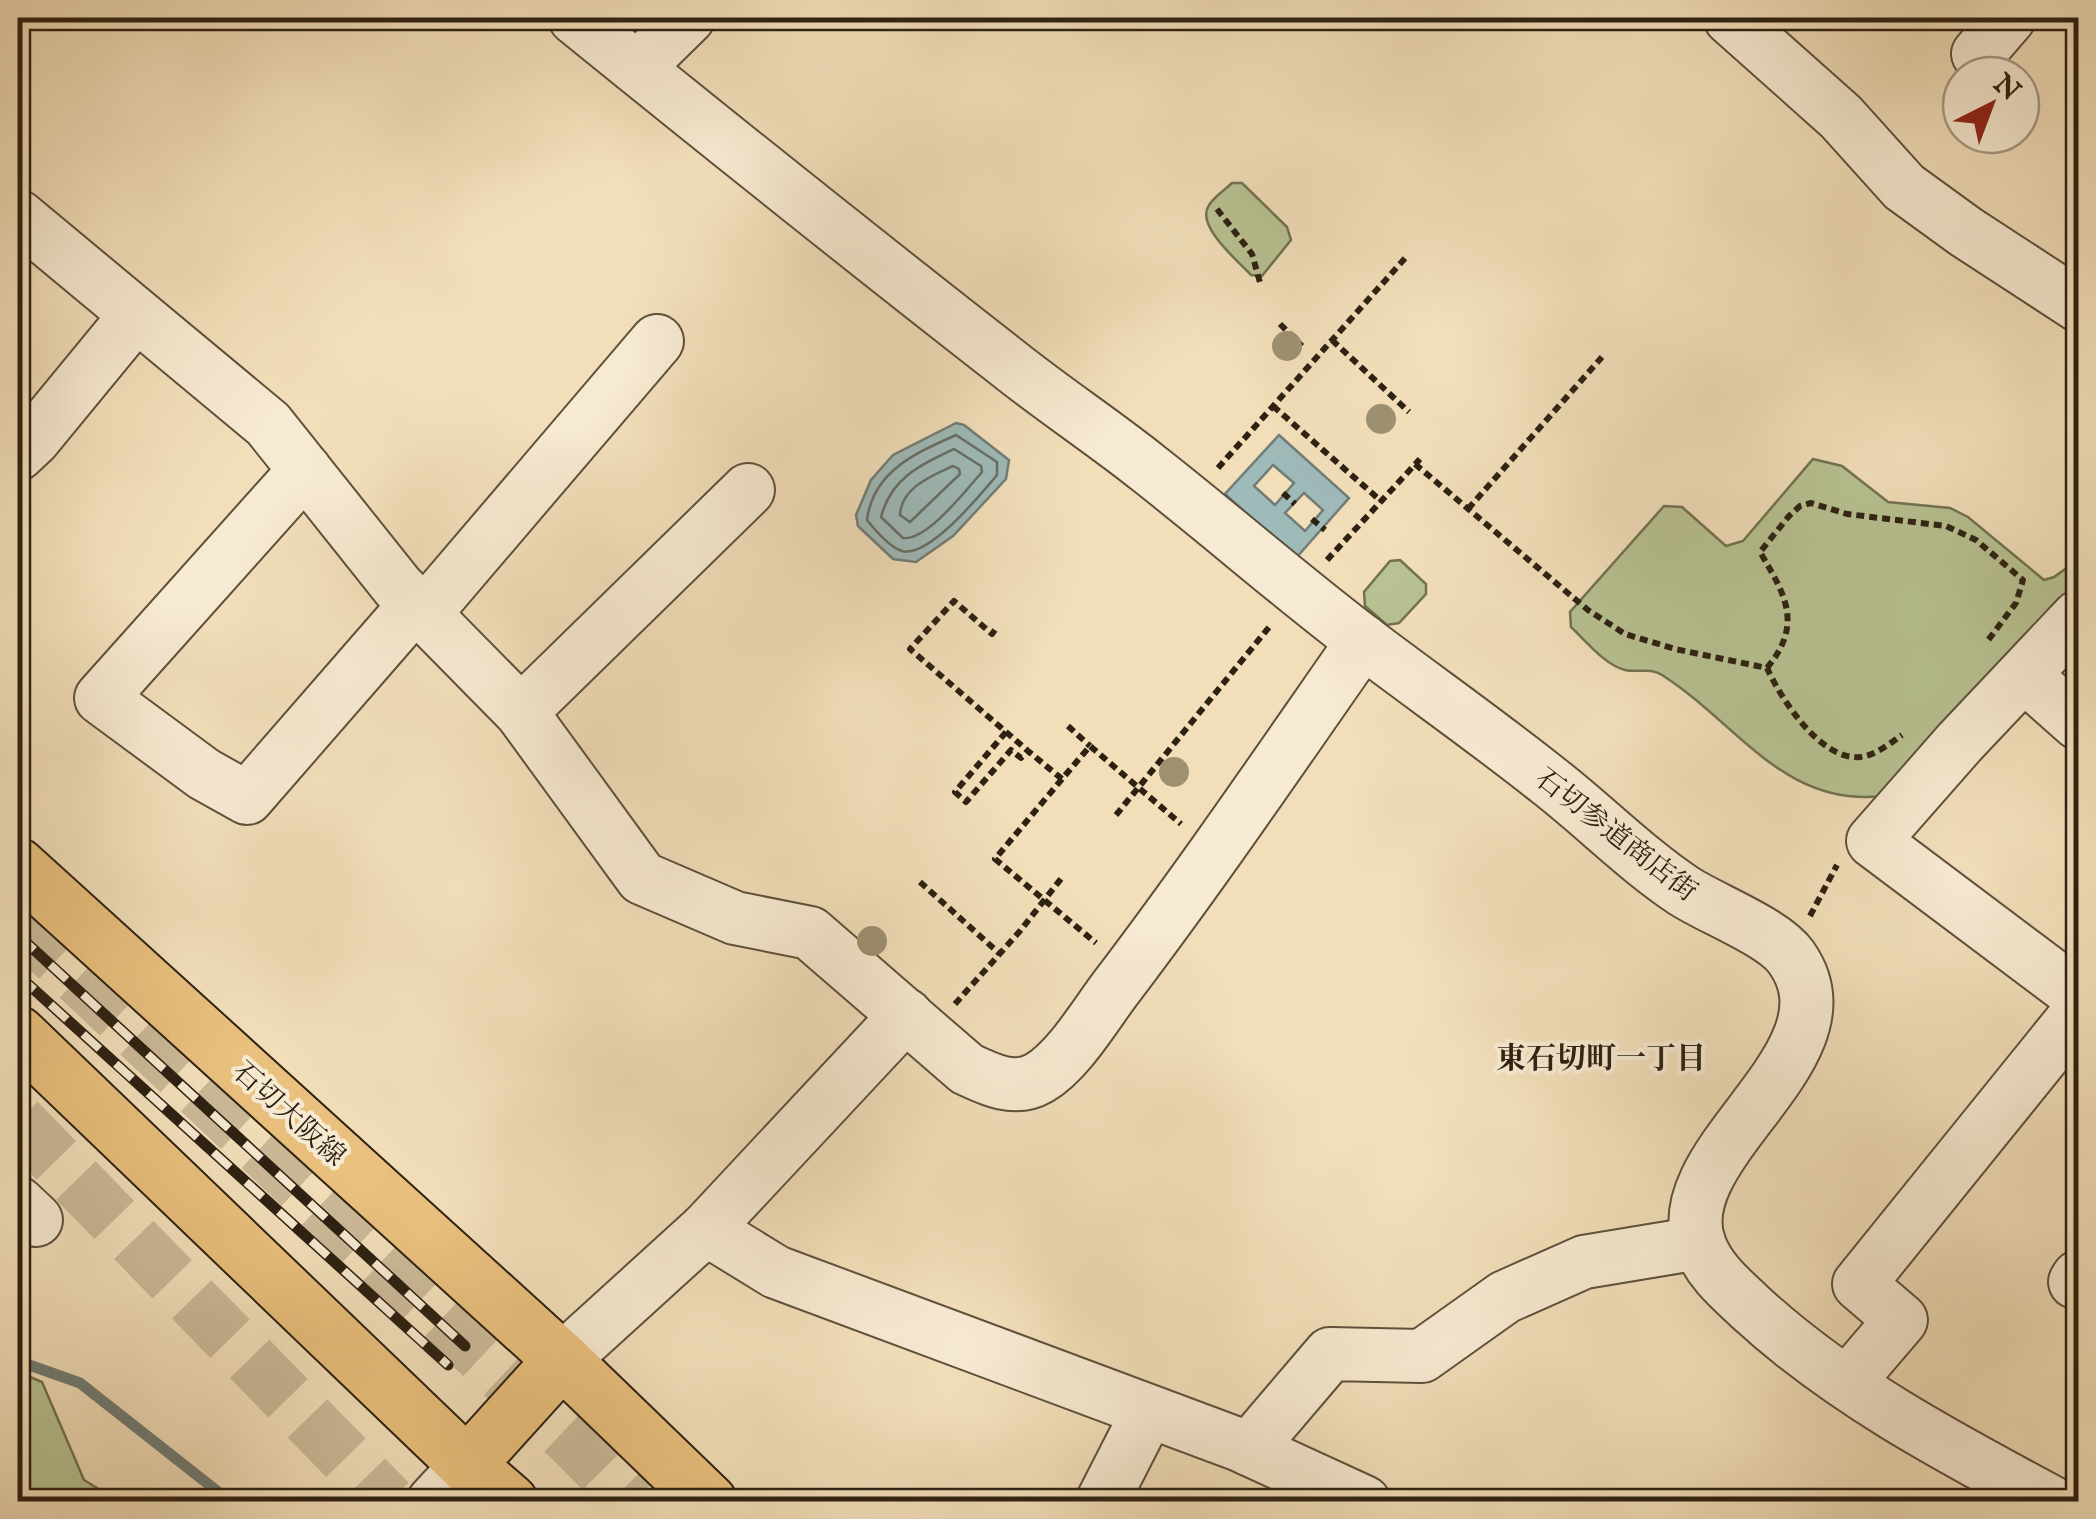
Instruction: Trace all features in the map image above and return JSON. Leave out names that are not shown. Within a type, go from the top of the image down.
[{"type":"main road","name":"石切大阪線","points":[[18,866],[562,1360],[708,1502]]},
{"type":"main road","points":[[19,1039],[450,1483],[510,1502]]},
{"type":"main road","points":[[450,1483],[562,1360]]},
{"type":"street","name":"石切参道商店街","points":[[575,18],[1014,369],[1551,782],[1682,890],[1785,949]]},
{"type":"street","points":[[637,68],[688,18]]},
{"type":"street","points":[[1730,18],[1842,117],[1904,187],[2078,305]]},
{"type":"street","points":[[18,216],[268,424],[420,610],[521,712],[642,878],[736,918],[810,932],[968,1069],[992,1081],[1019,1086],[1054,1066],[1178,906],[1363,641]]},
{"type":"street","points":[[18,454],[136,314]]},
{"type":"street","points":[[304,470],[101,698],[204,774],[246,798],[420,610],[656,341]]},
{"type":"street","points":[[521,712],[748,490]]},
{"type":"street","points":[[2078,617],[1873,841],[2078,995]]},
{"type":"street","points":[[2025,676],[2078,723]]},
{"type":"street","points":[[1785,949],[1801,972],[1803,1032],[1784,1069],[1742,1122],[1701,1192],[1695,1210],[1699,1244],[1718,1278],[1820,1367],[1944,1445],[2051,1502]]},
{"type":"street","points":[[1848,1382],[1901,1320],[1859,1284],[2078,1012]]},
{"type":"street","points":[[562,1360],[706,1229],[918,1025]]},
{"type":"street","points":[[706,1229],[776,1272],[1249,1450],[1364,1502]]},
{"type":"street","points":[[1249,1450],[1330,1354],[1422,1356],[1504,1297],[1584,1262],[1699,1244]]},
{"type":"street","points":[[1102,1502],[1148,1412]]},
{"type":"path","points":[[1217,209],[1252,254],[1260,286]]},
{"type":"path","points":[[1189,500],[1407,256]]},
{"type":"path","points":[[1280,324],[1302,346]]},
{"type":"path","points":[[1332,340],[1410,412]]},
{"type":"path","points":[[1468,509],[1602,357]]},
{"type":"path","points":[[1273,406],[1381,501]]},
{"type":"path","points":[[1116,815],[1300,590],[1417,461],[1588,610],[1625,634],[1767,668]]},
{"type":"path","points":[[1283,493],[1295,504]]},
{"type":"path","points":[[1767,668],[1787,639],[1788,615],[1779,584],[1760,552],[1789,516],[1800,506],[1811,503],[1847,514],[1946,526],[1976,540],[2010,567],[2023,580],[2016,603],[1976,656]]},
{"type":"path","points":[[1312,519],[1325,530]]},
{"type":"path","points":[[995,630],[992,634],[979,619],[954,602],[910,648],[959,686],[1062,779]]},
{"type":"path","points":[[1767,668],[1800,722],[1843,756],[1874,754],[1929,714],[1960,742]]},
{"type":"path","points":[[1068,726],[1183,825]]},
{"type":"path","points":[[1006,732],[954,792],[966,802],[1011,750],[1021,758],[1028,750]]},
{"type":"path","points":[[1090,746],[995,860],[1103,950]]},
{"type":"path","points":[[1785,949],[1812,913],[1840,860],[1862,839],[1873,841]]},
{"type":"path","points":[[918,1025],[1000,954],[1064,876]]},
{"type":"path","points":[[920,882],[1000,954]]},
{"type":"green space","points":[[1232,183],[1242,183],[1287,227],[1291,240],[1262,276],[1251,275],[1220,243],[1208,224],[1208,207]]},
{"type":"green space","points":[[1813,459],[1842,466],[1888,502],[1950,508],[1968,517],[2044,580],[2078,560],[2078,597],[1891,795],[1854,797],[1822,790],[1793,777],[1766,760],[1662,675],[1630,671],[1610,663],[1571,627],[1570,612],[1664,506],[1682,507],[1726,546],[1743,541]]},
{"type":"green space","points":[[1400,560],[1426,584],[1426,594],[1399,623],[1387,625],[1365,606],[1364,592],[1390,561]]},
{"type":"green space","points":[[18,1372],[42,1382],[84,1480],[118,1501],[18,1501]]},
{"type":"water","points":[[956,423],[1009,460],[1006,479],[953,536],[916,562],[893,559],[858,526],[856,515],[871,480],[893,455]]},
{"type":"water","points":[[1279,435],[1349,498],[1296,558],[1225,494]],"holes":[[[1273,465],[1294,483],[1275,505],[1254,486]],[[1304,493],[1323,510],[1305,531],[1285,513]]]},
{"type":"waterway","points":[[18,1361],[80,1383],[231,1502]]},
{"type":"tunnel","points":[[18,921],[572,1440],[633,1502]]},
{"type":"tunnel","points":[[18,1121],[389,1502]]},
{"type":"railway","points":[[18,935],[465,1346]]},
{"type":"railway","points":[[18,975],[448,1365]]},
{"type":"district","name":"東石切町一丁目","points":[[1601,1058]]}]
